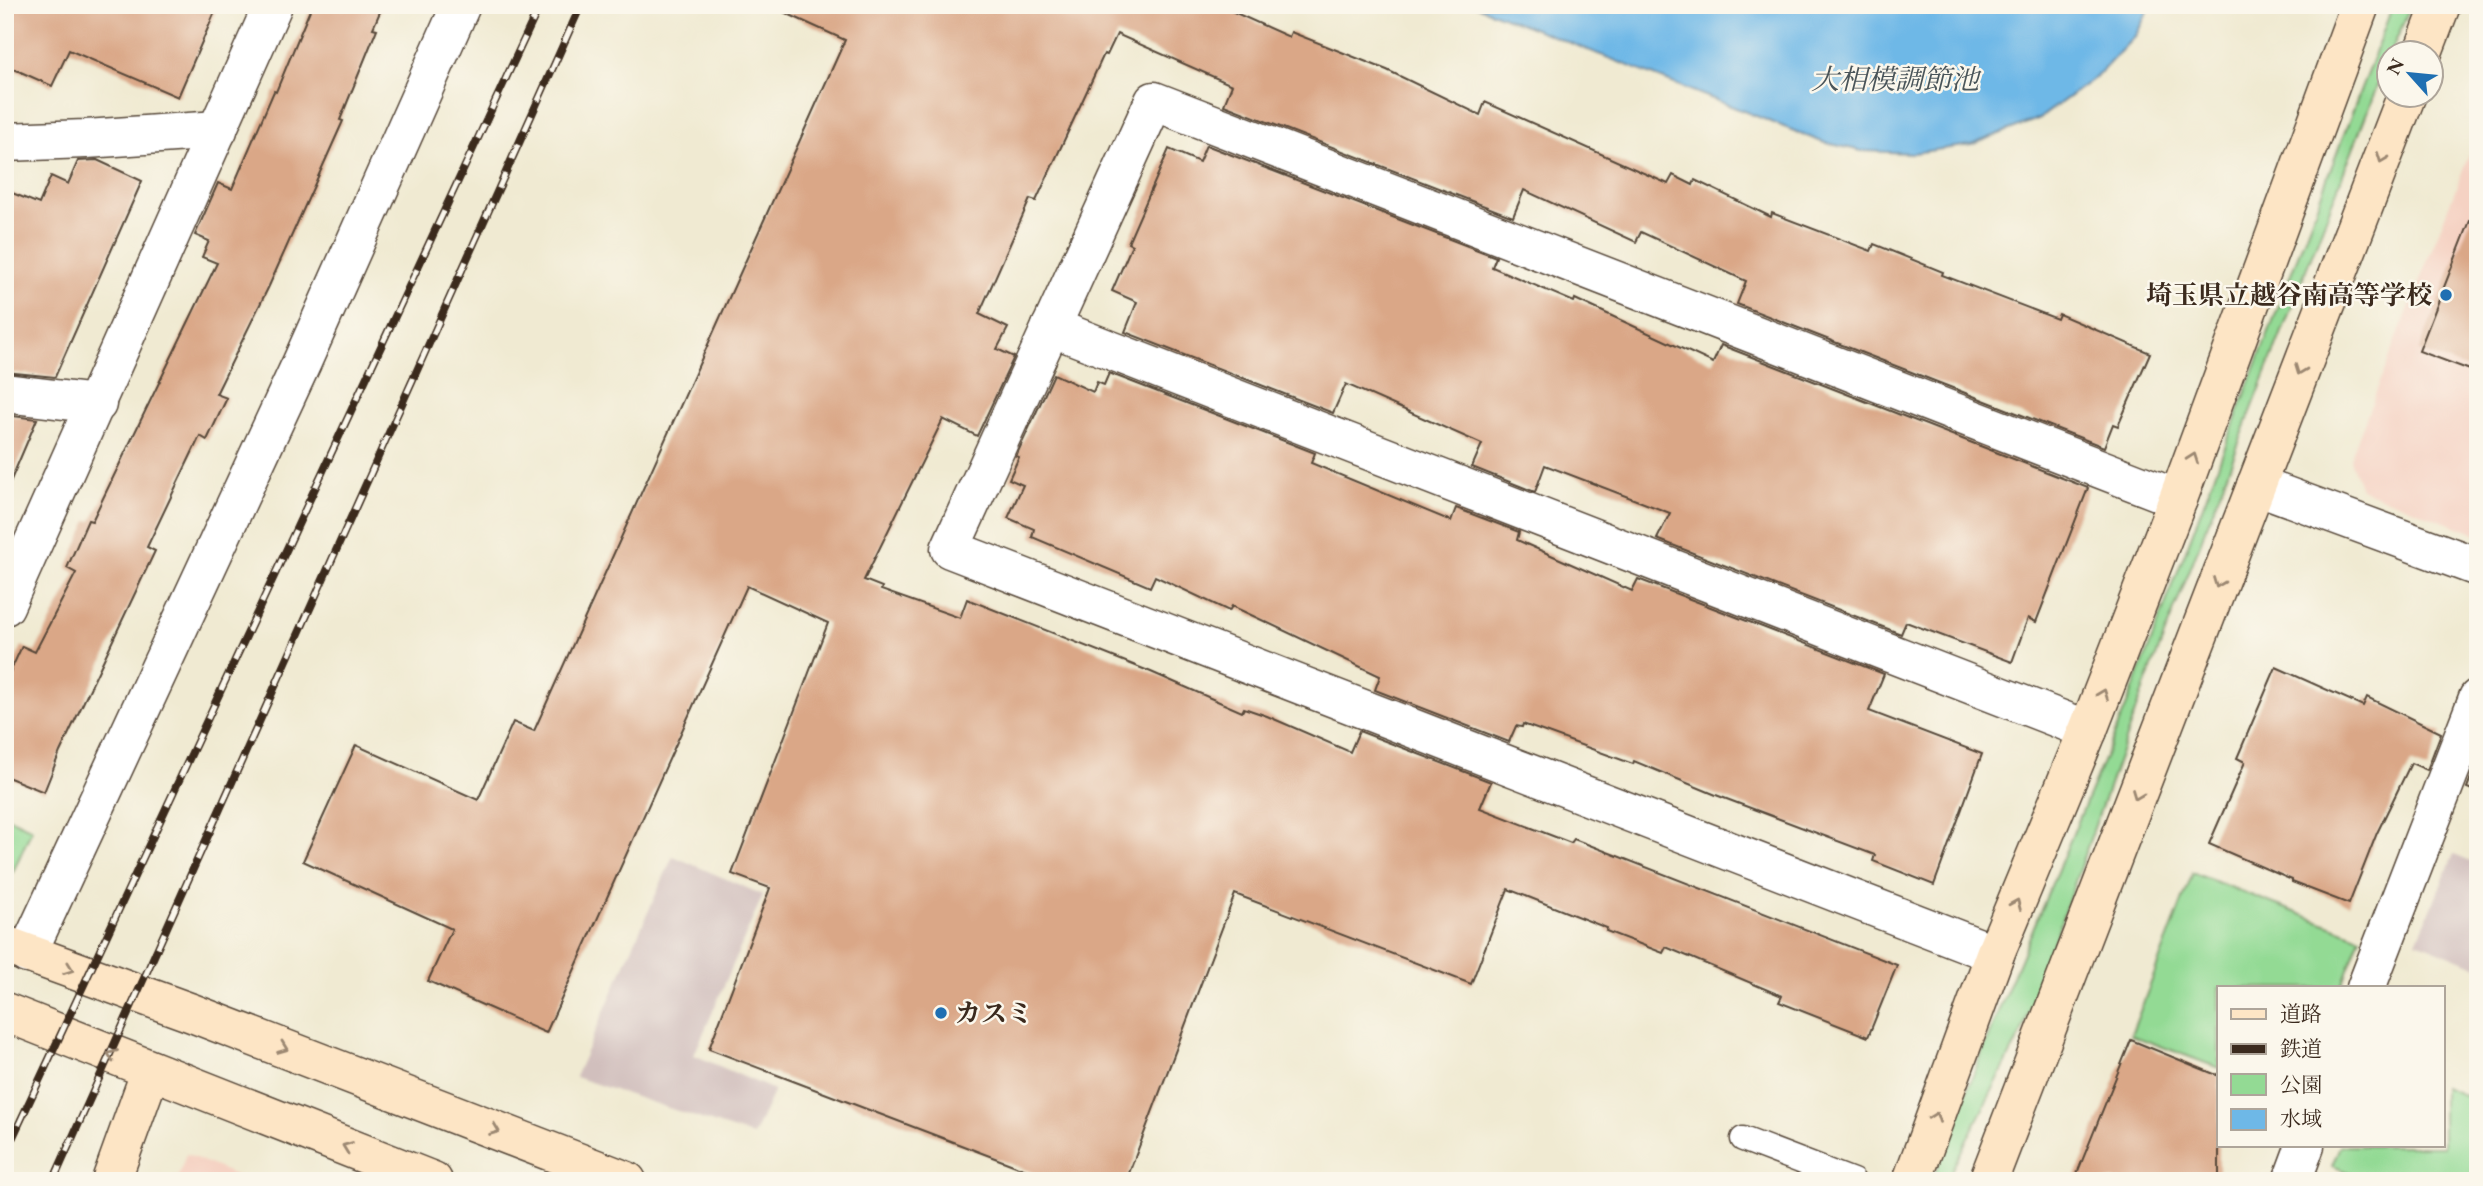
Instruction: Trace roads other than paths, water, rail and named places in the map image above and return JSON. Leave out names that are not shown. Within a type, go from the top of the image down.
[{"type":"street","points":[[5,606],[273,5]]},
{"type":"street","points":[[461,5],[296,374],[16,950],[192,1013],[627,1181]]},
{"type":"street","points":[[1912,1181],[1995,954],[2088,730],[2178,499],[2360,5]]},
{"type":"street","points":[[2428,38],[2441,5]]},
{"type":"street","points":[[1995,954],[950,549],[1154,101],[2178,499]]},
{"type":"street","points":[[1988,1181],[2402,108]]},
{"type":"street","points":[[5,142],[218,130]]},
{"type":"street","points":[[1051,327],[2088,730]]},
{"type":"street","points":[[5,393],[97,404]]},
{"type":"street","points":[[2256,485],[2478,567]]},
{"type":"street","points":[[2367,986],[2478,698]]},
{"type":"street","points":[[5,1012],[433,1181]]},
{"type":"street","points":[[111,1181],[151,1070]]},
{"type":"street","points":[[2292,1181],[2304,1148]]},
{"type":"lane","points":[[1743,1139],[1853,1181]]},
{"type":"water","name":"大相模調節池","points":[[1474,5],[2151,5],[2136,35],[2096,77],[2040,118],[1971,145],[1913,153],[1862,151],[1822,142]]},
{"type":"railway","points":[[5,1154],[540,5]]},
{"type":"railway","points":[[53,1181],[581,5]]},
{"type":"place","name":"埼玉県立越谷南高等学校","points":[[2446,295]]},
{"type":"place","name":"カスミ","points":[[941,1013]]}]
